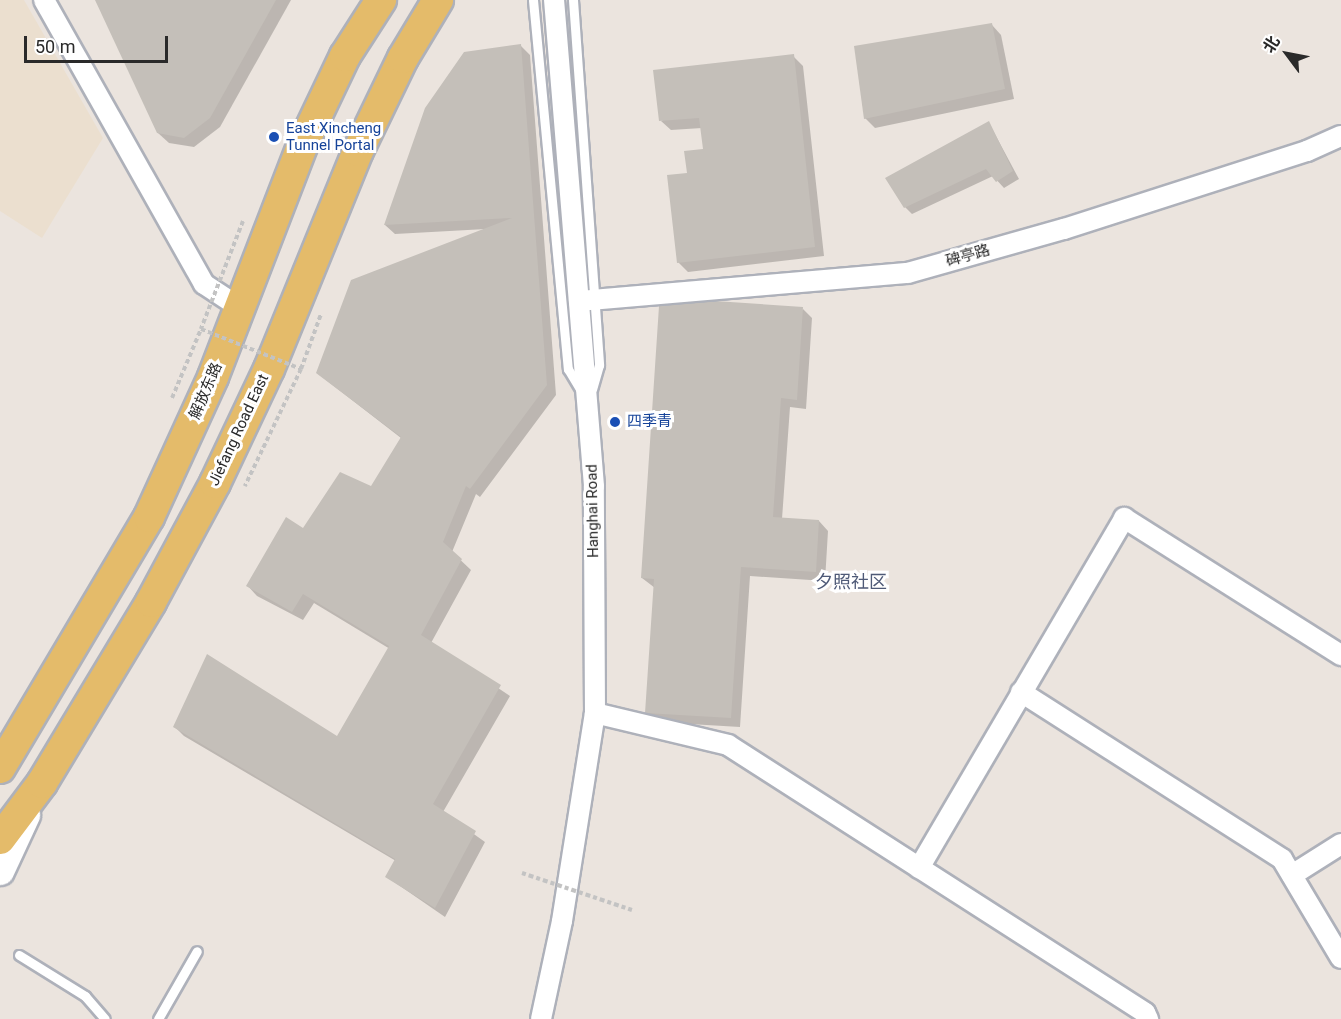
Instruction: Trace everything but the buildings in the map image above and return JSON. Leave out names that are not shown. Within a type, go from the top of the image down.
[{"type":"main road","name":"解放东路","points":[[2,764],[149,517],[213,378],[303,144],[345,56],[381,0]]},
{"type":"main road","name":"Jiefang Road East","points":[[0,839],[42,783],[151,602],[215,483],[269,369],[358,152],[403,58],[438,0]]},
{"type":"main road","points":[[0,872],[42,783]]},
{"type":"street","points":[[44,0],[204,284],[239,307]]},
{"type":"street","name":"Hanghai Road","points":[[541,1019],[562,921],[595,713],[594,486],[588,402],[587,300],[554,0]]},
{"type":"street","name":"碑亭路","points":[[587,300],[908,273],[1075,225],[1307,151],[1341,136]]},
{"type":"street","points":[[919,868],[1124,518],[1341,655]]},
{"type":"street","points":[[1021,692],[1282,858],[1341,958]]},
{"type":"street","points":[[595,713],[729,745],[1145,1012],[1148,1019]]},
{"type":"street","points":[[1292,875],[1341,844]]},
{"type":"lane","points":[[534,0],[568,369],[588,402]]},
{"type":"lane","points":[[573,0],[587,300]]},
{"type":"lane","points":[[158,1019],[197,951]]},
{"type":"lane","points":[[19,955],[85,996],[105,1019]]},
{"type":"path","points":[[172,398],[243,221]]},
{"type":"path","points":[[245,486],[301,369],[321,314]]},
{"type":"path","points":[[201,329],[301,369]]},
{"type":"path","points":[[522,873],[632,910]]},
{"type":"shaded area","points":[[0,0],[24,0],[103,138],[42,238],[0,211]]},
{"type":"place","name":"East Xincheng Tunnel Portal","points":[[274,137]]},
{"type":"place","name":"四季青","points":[[615,422]]},
{"type":"district","name":"夕照社区","points":[[851,582]]}]
